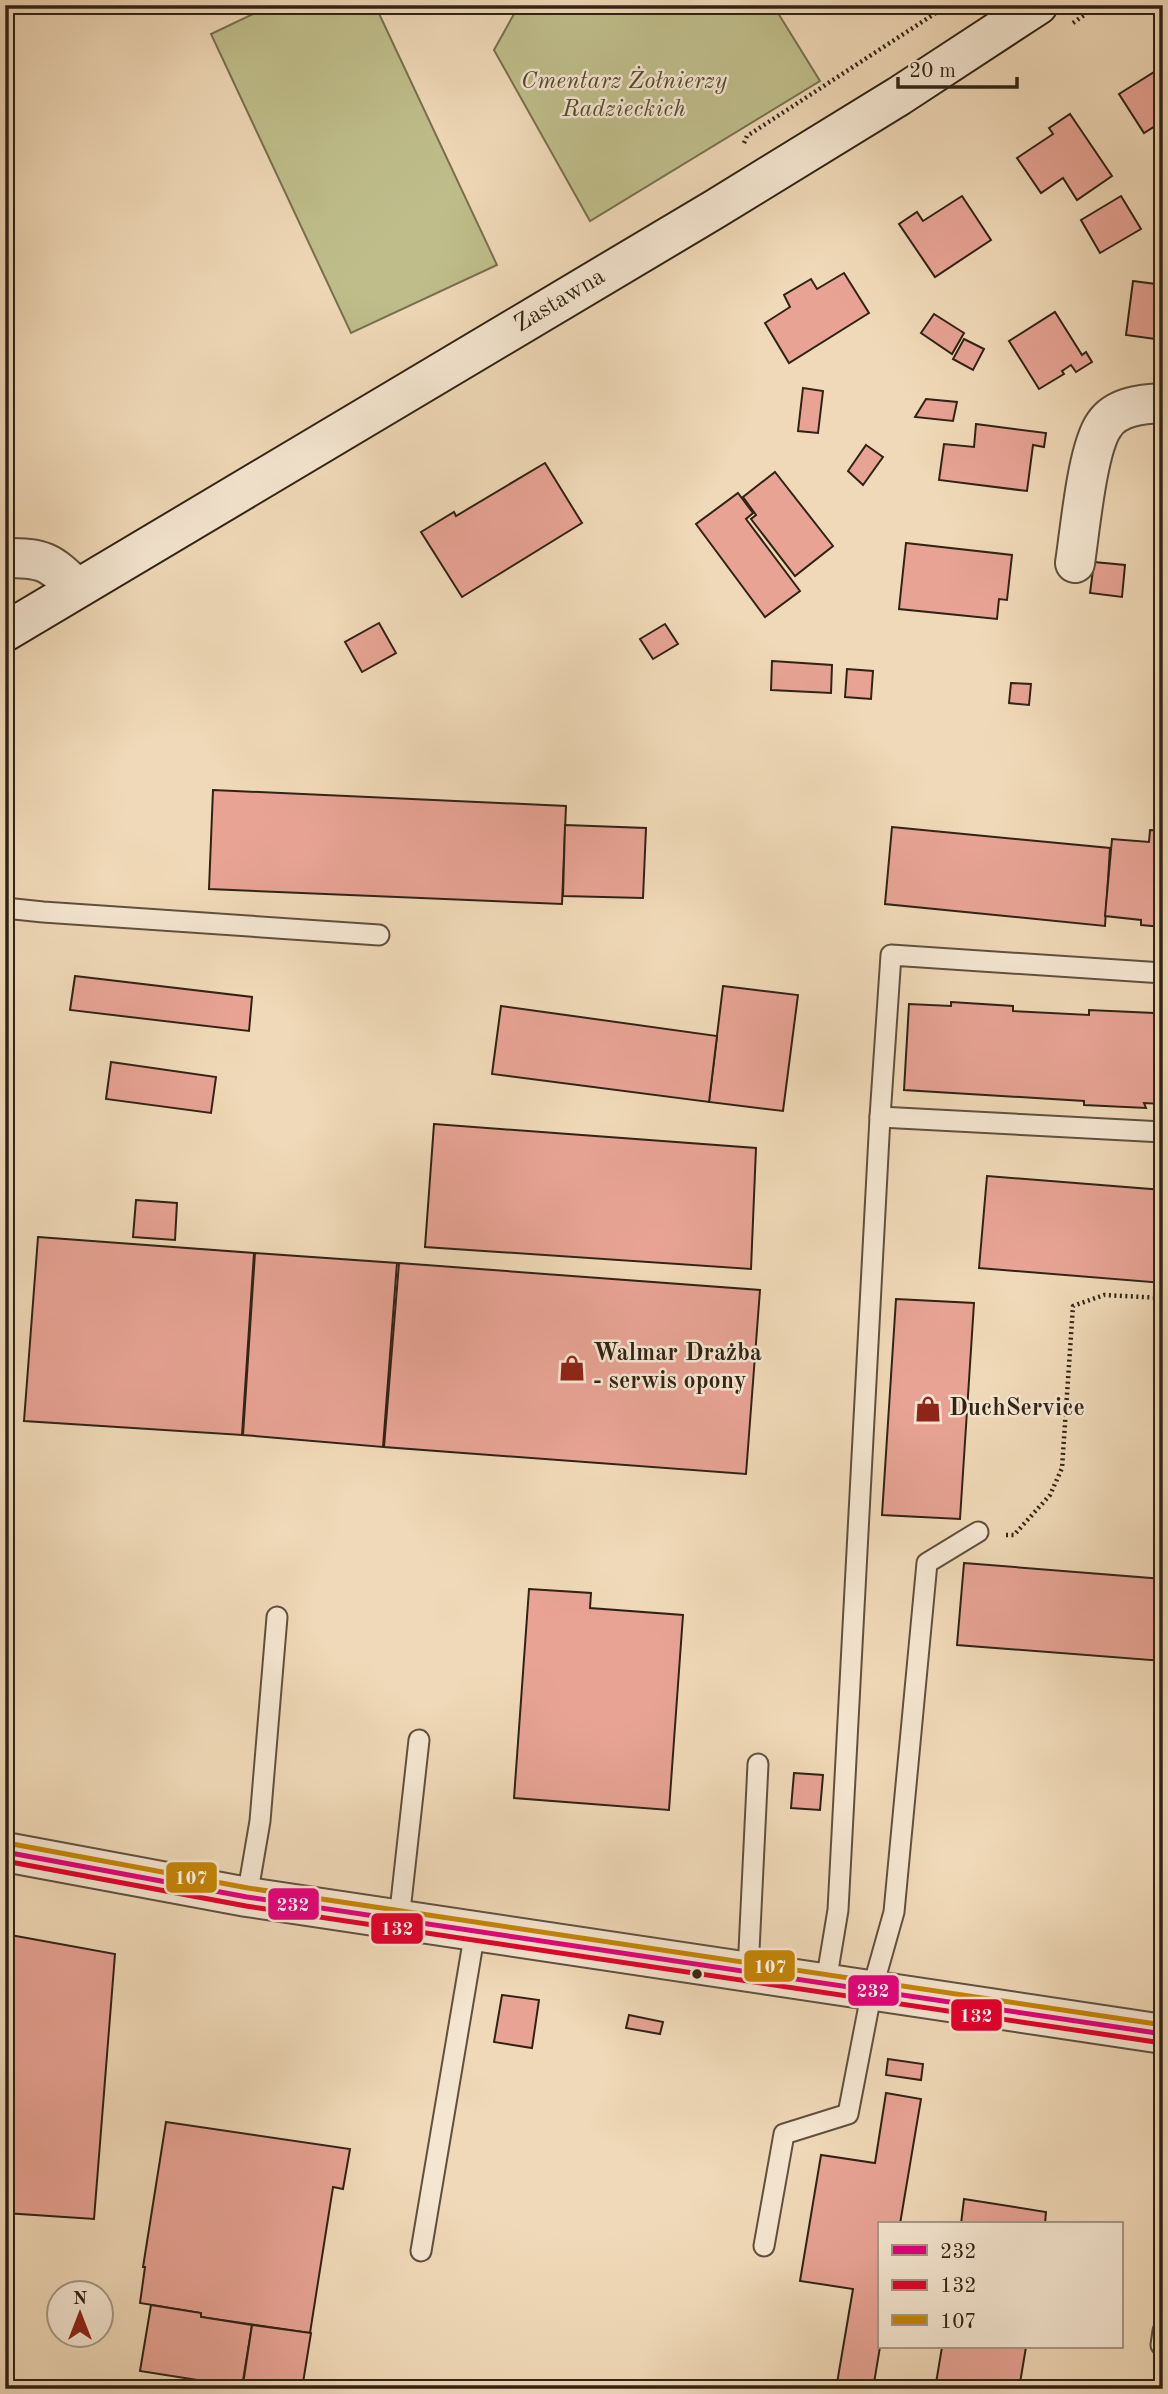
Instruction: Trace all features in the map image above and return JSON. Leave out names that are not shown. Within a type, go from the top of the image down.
[{"type":"street","name":"Zastawna","points":[[5,632],[738,195],[900,96],[1038,5]]},
{"type":"street","points":[[1075,563],[1094,447],[1104,423],[1123,409],[1163,403]]},
{"type":"street","points":[[5,558],[34,558],[56,568],[77,588]]},
{"type":"street","points":[[5,1852],[247,1897],[1163,2034]]},
{"type":"lane","points":[[5,908],[379,935]]},
{"type":"lane","points":[[826,1982],[839,1896],[891,955],[1163,973]]},
{"type":"lane","points":[[880,1117],[1163,1132]]},
{"type":"lane","points":[[764,2246],[784,2134],[848,2115],[872,1990],[894,1912],[927,1563],[978,1532]]},
{"type":"lane","points":[[247,1897],[260,1821],[278,1617]]},
{"type":"lane","points":[[399,1920],[419,1740]]},
{"type":"lane","points":[[748,1971],[758,1764]]},
{"type":"lane","points":[[421,2250],[475,1931]]},
{"type":"path","points":[[978,1532],[1014,1535],[1049,1495],[1062,1468],[1073,1306],[1104,1295],[1163,1298]]},
{"type":"green space","points":[[272,5],[375,5],[497,265],[351,333],[211,34]]},
{"type":"green space","name":"Cmentarz Żołnierzy Radzieckich","points":[[519,5],[773,5],[820,81],[590,221],[494,50]]},
{"type":"building","points":[[1159,69],[1163,71],[1163,121],[1144,133],[1119,94]]},
{"type":"building","points":[[1070,114],[1112,176],[1077,200],[1063,178],[1041,193],[1017,158],[1053,134],[1049,128]]},
{"type":"building","points":[[962,196],[991,240],[935,277],[899,224],[917,212],[923,221]]},
{"type":"building","points":[[1121,196],[1141,229],[1100,253],[1081,220]]},
{"type":"building","points":[[844,273],[869,313],[789,363],[765,323],[790,307],[784,295],[811,279],[817,289]]},
{"type":"building","points":[[1133,281],[1163,285],[1163,340],[1126,335]]},
{"type":"building","points":[[1055,312],[1082,355],[1086,352],[1092,362],[1076,372],[1071,365],[1062,371],[1064,374],[1039,389],[1009,341]]},
{"type":"building","points":[[934,314],[964,333],[952,354],[921,333]]},
{"type":"building","points":[[964,339],[984,349],[973,370],[953,359]]},
{"type":"building","points":[[803,388],[823,391],[818,433],[798,431]]},
{"type":"building","points":[[926,399],[957,402],[953,421],[915,417]]},
{"type":"building","points":[[976,424],[1046,433],[1044,447],[1033,445],[1027,491],[939,480],[944,444],[974,447]]},
{"type":"building","points":[[866,445],[883,457],[863,485],[848,471]]},
{"type":"building","points":[[545,463],[582,523],[462,597],[421,532],[454,512],[456,516]]},
{"type":"building","points":[[775,472],[833,546],[795,576],[751,519],[756,515],[743,497]]},
{"type":"building","points":[[738,493],[753,513],[746,519],[800,591],[765,617],[696,524]]},
{"type":"building","points":[[906,543],[1012,555],[1007,600],[999,599],[997,619],[899,609]]},
{"type":"building","points":[[1094,562],[1125,565],[1122,597],[1090,593]]},
{"type":"building","points":[[379,623],[396,653],[362,672],[345,642]]},
{"type":"building","points":[[665,624],[678,644],[653,659],[640,639]]},
{"type":"building","points":[[772,661],[832,665],[831,693],[771,690]]},
{"type":"building","points":[[847,669],[873,671],[871,699],[845,697]]},
{"type":"building","points":[[1011,683],[1031,684],[1029,705],[1009,703]]},
{"type":"building","points":[[213,790],[566,806],[562,904],[209,889]]},
{"type":"building","points":[[565,825],[646,828],[643,898],[563,896]]},
{"type":"building","points":[[892,827],[1110,848],[1105,926],[885,904]]},
{"type":"building","points":[[1150,830],[1163,831],[1163,927],[1141,925],[1141,920],[1105,916],[1112,839],[1149,842]]},
{"type":"building","points":[[75,976],[252,997],[249,1031],[70,1010]]},
{"type":"building","points":[[723,986],[798,995],[783,1111],[709,1102]]},
{"type":"building","points":[[951,1002],[1013,1006],[1013,1011],[1089,1015],[1089,1010],[1154,1013],[1154,1020],[1163,1020],[1163,1104],[1144,1103],[1146,1108],[1084,1105],[1084,1101],[904,1090],[909,1004],[951,1006]]},
{"type":"building","points":[[501,1006],[717,1036],[709,1102],[492,1074]]},
{"type":"building","points":[[111,1062],[216,1077],[211,1113],[106,1099]]},
{"type":"building","points":[[434,1124],[756,1148],[751,1269],[425,1247]]},
{"type":"building","points":[[987,1176],[1163,1190],[1163,1283],[979,1268]]},
{"type":"building","points":[[136,1200],[177,1203],[175,1240],[133,1237]]},
{"type":"building","points":[[38,1237],[254,1253],[242,1435],[24,1421]]},
{"type":"building","points":[[255,1253],[397,1263],[383,1447],[243,1435]]},
{"type":"building","name":"Walmar Drażba - serwis opony","points":[[399,1263],[760,1290],[746,1474],[384,1447]]},
{"type":"building","name":"DuchService","points":[[896,1299],[974,1303],[960,1519],[882,1515]]},
{"type":"building","points":[[964,1563],[1163,1579],[1163,1661],[957,1645]]},
{"type":"building","points":[[529,1589],[591,1593],[590,1608],[683,1615],[669,1810],[514,1798]]},
{"type":"building","points":[[794,1773],[823,1775],[820,1810],[791,1808]]},
{"type":"building","points":[[5,1934],[115,1954],[94,2219],[5,2213]]},
{"type":"building","points":[[502,1995],[539,2000],[532,2048],[494,2042]]},
{"type":"building","points":[[629,2015],[663,2022],[660,2034],[626,2028]]},
{"type":"building","points":[[888,2059],[923,2064],[921,2080],[886,2075]]},
{"type":"building","points":[[886,2093],[921,2099],[900,2222],[878,2222],[880,2348],[873,2389],[836,2389],[853,2289],[800,2281],[821,2155],[875,2163]]},
{"type":"building","points":[[166,2122],[350,2149],[343,2189],[333,2187],[310,2333],[201,2317],[201,2313],[140,2303],[143,2267]]},
{"type":"building","points":[[964,2199],[1046,2212],[1045,2222],[961,2222]]},
{"type":"building","points":[[151,2305],[252,2325],[242,2387],[140,2371]]},
{"type":"building","points":[[252,2325],[311,2333],[302,2389],[275,2389],[243,2384]]},
{"type":"building","points":[[942,2348],[1026,2348],[1019,2389],[935,2389]]},
{"type":"transit line","name":"107","points":[[7,1843],[248,1888],[1163,2025]]},
{"type":"transit line","name":"232","points":[[5,1852],[247,1897],[1163,2034]]},
{"type":"transit line","name":"132","points":[[5,1861],[246,1906],[1162,2043]]},
{"type":"place","name":"Walmar Drażba - serwis opony","points":[[572,1368]]},
{"type":"place","name":"DuchService","points":[[928,1409]]}]
